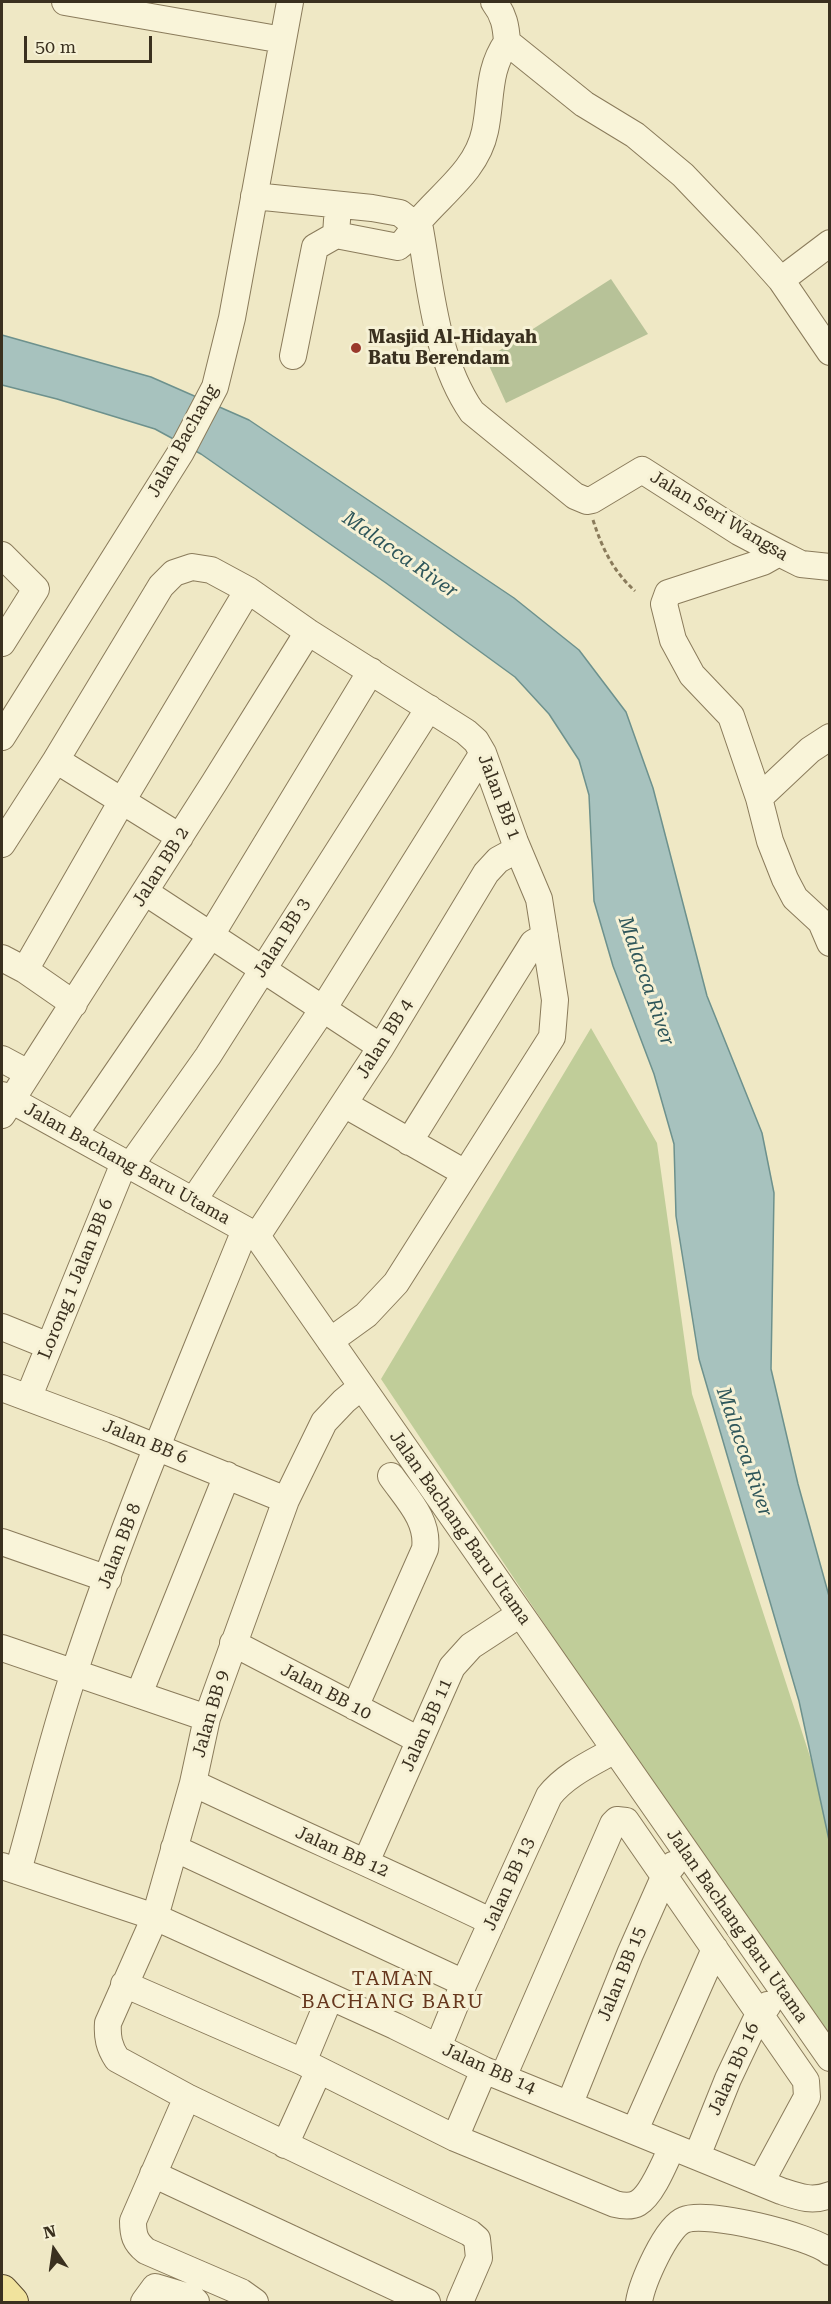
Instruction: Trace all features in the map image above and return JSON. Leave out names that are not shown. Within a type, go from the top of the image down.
[{"type":"main road","points":[[2,2291],[12,2302]]},
{"type":"street","points":[[65,2],[166,11],[282,40]]},
{"type":"street","name":"Jalan Bachang","points":[[2,737],[181,452],[215,387],[232,318],[290,2]]},
{"type":"street","points":[[398,247],[408,239],[416,224],[463,175],[479,153],[485,130],[492,73],[497,56],[507,42],[502,12],[494,2]]},
{"type":"street","points":[[507,42],[584,104],[635,135],[682,175],[781,280],[830,352]]},
{"type":"street","points":[[254,196],[339,204],[400,213],[416,224],[420,229],[440,340],[457,387],[466,404],[472,412],[575,496],[587,501]]},
{"type":"street","points":[[336,235],[339,204]]},
{"type":"street","points":[[293,356],[315,247],[336,235],[398,247],[407,260],[419,293]]},
{"type":"street","points":[[781,280],[830,243]]},
{"type":"street","name":"Jalan Seri Wangsa","points":[[587,501],[642,470],[739,532],[779,553],[801,564],[830,567]]},
{"type":"street","points":[[779,553],[763,562],[668,593],[664,604],[673,640],[692,675],[731,716],[759,798],[770,841],[785,879],[795,898],[822,922],[830,943]]},
{"type":"street","points":[[2,555],[36,589],[2,643]]},
{"type":"street","name":"Jalan BB 1","points":[[2,844],[56,760],[161,586],[174,573],[192,567],[211,570],[248,590],[308,632],[466,732],[476,741],[483,753],[539,900],[555,1000],[552,1037],[396,1283],[366,1315],[330,1341]]},
{"type":"street","points":[[25,970],[122,801],[248,590]]},
{"type":"street","name":"Jalan BB 2","points":[[5,1103],[74,1004],[308,632]]},
{"type":"street","points":[[74,1135],[211,935],[371,671]]},
{"type":"street","name":"Jalan BB 3","points":[[127,1164],[208,1056],[429,708]]},
{"type":"street","points":[[759,798],[810,750],[830,737]]},
{"type":"street","points":[[193,1201],[323,1009],[483,753]]},
{"type":"street","points":[[56,760],[180,837]]},
{"type":"street","name":"Jalan BB 4","points":[[251,1233],[344,1104],[486,873],[498,860],[518,849]]},
{"type":"street","points":[[145,892],[381,1047]]},
{"type":"street","points":[[409,1142],[533,943],[545,936]]},
{"type":"street","points":[[2,958],[25,970],[74,1004]]},
{"type":"street","points":[[2,1059],[28,1073]]},
{"type":"street","name":"Jalan Bachang Baru Utama","points":[[5,1103],[74,1135],[251,1233],[330,1341],[830,2058]]},
{"type":"street","points":[[344,1104],[465,1173]]},
{"type":"street","name":"Lorong 1 Jalan BB 6","points":[[29,1396],[127,1164]]},
{"type":"street","name":"Jalan BB 8","points":[[10,1868],[74,1672],[158,1447],[251,1233]]},
{"type":"street","points":[[2,1327],[49,1346]]},
{"type":"street","name":"Jalan BB 9","points":[[187,2097],[117,2059],[111,2050],[108,2023],[154,1917],[193,1783],[207,1718],[232,1643],[286,1500],[324,1422],[344,1401],[362,1387]]},
{"type":"street","name":"Jalan BB 6","points":[[2,1388],[29,1396],[286,1500]]},
{"type":"street","points":[[139,1694],[227,1475]]},
{"type":"street","points":[[355,1707],[425,1549],[427,1536],[422,1521],[392,1476]]},
{"type":"street","points":[[2,1542],[108,1579]]},
{"type":"street","name":"Jalan BB 11","points":[[366,1862],[452,1667],[471,1646],[520,1614]]},
{"type":"street","name":"Jalan BB 10","points":[[232,1643],[419,1740]]},
{"type":"street","points":[[2,1648],[207,1718]]},
{"type":"street","name":"Jalan BB 13","points":[[438,2047],[464,1983],[549,1796],[562,1782],[615,1750]]},
{"type":"street","name":"Jalan BB 12","points":[[193,1783],[492,1922]]},
{"type":"street","points":[[455,2138],[493,2073],[613,1824],[617,1820],[626,1821],[806,2080],[807,2097],[761,2182]]},
{"type":"street","points":[[174,1848],[464,1983]]},
{"type":"street","name":"Jalan BB 15","points":[[570,2103],[630,1954],[665,1875],[685,1852]]},
{"type":"street","name":"Jalan BB 14","points":[[10,1868],[154,1917],[493,2073],[672,2147],[806,2199],[820,2199],[830,2195]]},
{"type":"street","points":[[635,2130],[715,1949]]},
{"type":"street","points":[[124,1984],[311,2066],[455,2138],[615,2204],[628,2206],[637,2204],[646,2197],[672,2147]]},
{"type":"street","points":[[285,2145],[311,2066],[330,1997]]},
{"type":"street","name":"Jalan Bb 16","points":[[697,2156],[728,2079],[759,2014],[767,2005],[787,1997]]},
{"type":"street","points":[[245,2299],[146,2251],[137,2244],[133,2233],[133,2220],[187,2097],[470,2233],[477,2239],[479,2258],[460,2302]]},
{"type":"street","points":[[153,2174],[427,2302]]},
{"type":"street","points":[[639,2302],[659,2251],[675,2226],[683,2220],[705,2216],[796,2236],[824,2247],[830,2252]]},
{"type":"street","points":[[144,2302],[155,2287],[192,2298],[196,2302]]},
{"type":"path","points":[[587,501],[599,540],[609,561],[634,591]]},
{"type":"green space","points":[[611,279],[648,334],[506,403],[486,359]]},
{"type":"green space","points":[[591,1028],[657,1143],[692,1394],[829,1815],[829,2046],[778,1974],[381,1379]]},
{"type":"water","name":"Malacca River","points":[[2,335],[151,377],[249,420],[514,598],[579,650],[626,712],[653,788],[707,996],[762,1133],[774,1193],[771,1369],[798,1484],[829,1596],[829,1840],[799,1701],[699,1359],[676,1216],[674,1144],[654,1074],[613,966],[594,901],[589,795],[579,760],[549,714],[515,677],[386,583],[201,454],[155,429],[2,385]]},
{"type":"place","name":"Masjid Al-Hidayah Batu Berendam","points":[[356,348]]},
{"type":"district","name":"TAMAN BACHANG BARU","points":[[393,1990]]}]
